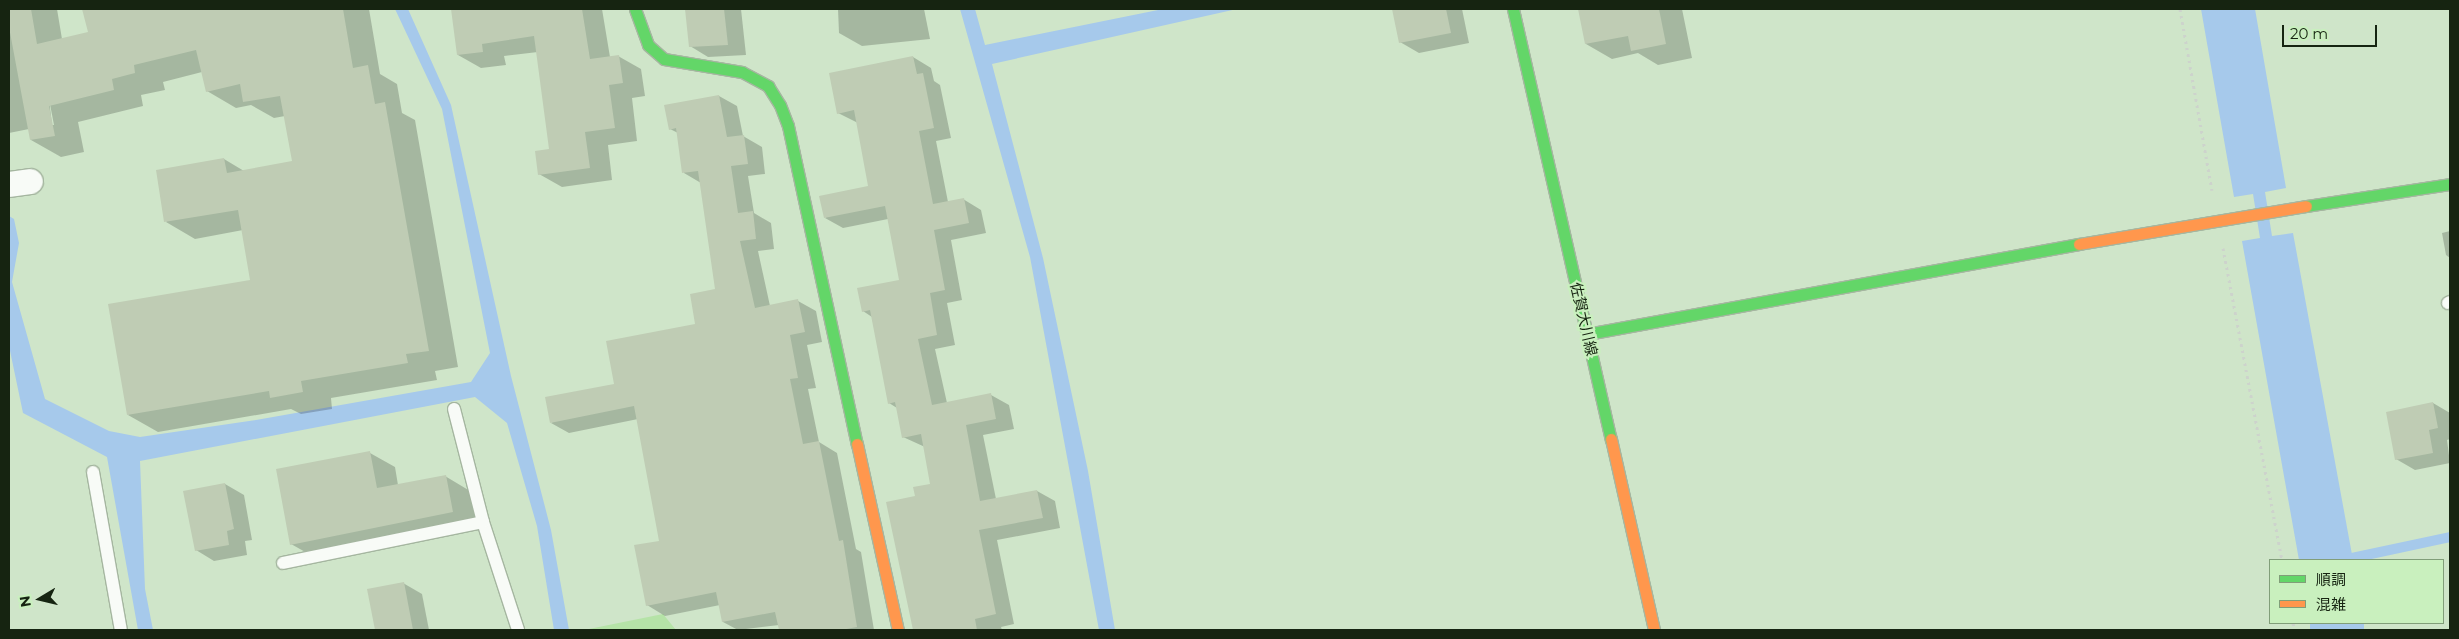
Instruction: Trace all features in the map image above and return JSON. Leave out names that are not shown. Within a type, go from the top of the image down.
[{"type":"street","points":[[635,9],[648,45],[664,59],[742,72],[768,86],[780,105],[788,126],[898,630]]},
{"type":"street","name":"佐賀大川線","points":[[1513,9],[1654,630]]},
{"type":"street","points":[[1587,334],[2217,219],[2450,184]]},
{"type":"lane","points":[[454,410],[483,522],[518,630]]},
{"type":"lane","points":[[93,472],[121,630]]},
{"type":"lane","points":[[282,563],[483,522]]},
{"type":"path","points":[[2180,9],[2217,219],[2282,559]]},
{"type":"green space","points":[[663,614],[676,630],[584,630]]},
{"type":"water","points":[[395,9],[408,9],[451,105],[511,376],[551,530],[569,630],[554,630],[537,526],[507,423],[475,397],[140,461],[145,589],[153,630],[138,630],[107,457],[23,413],[9,346],[9,216],[14,219],[19,243],[12,282],[45,399],[109,431],[140,437],[256,420],[471,382],[490,353],[442,109]]},
{"type":"water","points":[[960,9],[975,9],[985,45],[1163,9],[1237,9],[992,64],[1043,258],[1088,471],[1115,630],[1099,630],[1030,257]]},
{"type":"water","points":[[2201,9],[2255,9],[2286,188],[2265,192],[2272,236],[2293,233],[2353,559],[2299,559],[2242,241],[2260,238],[2253,194],[2234,197]]},
{"type":"water","points":[[2310,624],[2364,624],[2364,630],[2310,630]]},
{"type":"building","points":[[9,9],[31,9],[37,44],[88,32],[82,9],[343,9],[353,68],[368,65],[375,104],[385,102],[429,351],[406,354],[408,363],[301,381],[303,392],[270,398],[269,391],[127,415],[108,304],[250,280],[238,210],[164,222],[156,170],[224,158],[227,173],[292,161],[280,96],[243,102],[240,84],[206,92],[196,50],[134,65],[135,73],[112,79],[114,90],[49,106],[55,136],[30,140],[9,27]]},
{"type":"building","points":[[451,9],[582,9],[590,59],[619,55],[623,83],[609,85],[615,128],[585,132],[590,168],[538,175],[535,151],[549,149],[534,36],[482,44],[483,52],[457,55]]},
{"type":"building","points":[[685,9],[724,9],[728,45],[689,47]]},
{"type":"building","points":[[1392,9],[1446,9],[1451,33],[1399,43]]},
{"type":"building","points":[[1578,9],[1659,9],[1666,44],[1631,51],[1628,36],[1585,44]]},
{"type":"building","points":[[913,56],[917,74],[923,73],[934,128],[919,131],[933,204],[964,198],[969,223],[934,230],[945,290],[930,293],[937,335],[918,339],[932,405],[991,393],[996,419],[966,425],[980,501],[1037,490],[1043,518],[979,530],[996,614],[975,619],[977,630],[913,630],[886,502],[915,496],[913,487],[930,484],[921,434],[902,438],[895,402],[888,404],[870,310],[862,312],[857,288],[899,280],[885,206],[824,218],[819,196],[868,186],[854,110],[837,114],[829,73]]},
{"type":"building","points":[[719,95],[727,137],[744,135],[748,164],[731,166],[738,213],[753,211],[756,239],[740,241],[755,308],[798,299],[805,332],[790,335],[798,378],[790,379],[803,444],[819,441],[839,541],[843,540],[857,627],[841,630],[779,630],[775,612],[722,622],[716,592],[646,606],[634,545],[659,541],[634,406],[550,423],[545,397],[614,384],[606,341],[695,324],[690,294],[715,289],[698,171],[682,173],[676,128],[669,130],[664,105]]},
{"type":"building","points":[[2433,402],[2438,428],[2429,430],[2433,453],[2395,460],[2386,412]]},
{"type":"building","points":[[370,451],[377,488],[446,475],[453,512],[290,545],[276,469]]},
{"type":"building","points":[[225,483],[234,529],[227,531],[229,545],[195,551],[183,491]]},
{"type":"building","points":[[404,582],[413,630],[375,630],[367,589]]},
{"type":"waterway","points":[[2352,558],[2450,537]]},
{"type":"traffic: fast","points":[[635,9],[648,45],[664,59],[742,72],[768,86],[780,105],[788,126],[857,444]]},
{"type":"traffic: fast","points":[[1513,9],[1611,439]]},
{"type":"traffic: fast","points":[[2306,206],[2450,184]]},
{"type":"traffic: fast","points":[[1587,334],[2079,244]]},
{"type":"traffic: slow","points":[[2079,244],[2306,206]]},
{"type":"traffic: slow","points":[[1611,439],[1654,630]]},
{"type":"traffic: slow","points":[[857,444],[898,630]]}]
